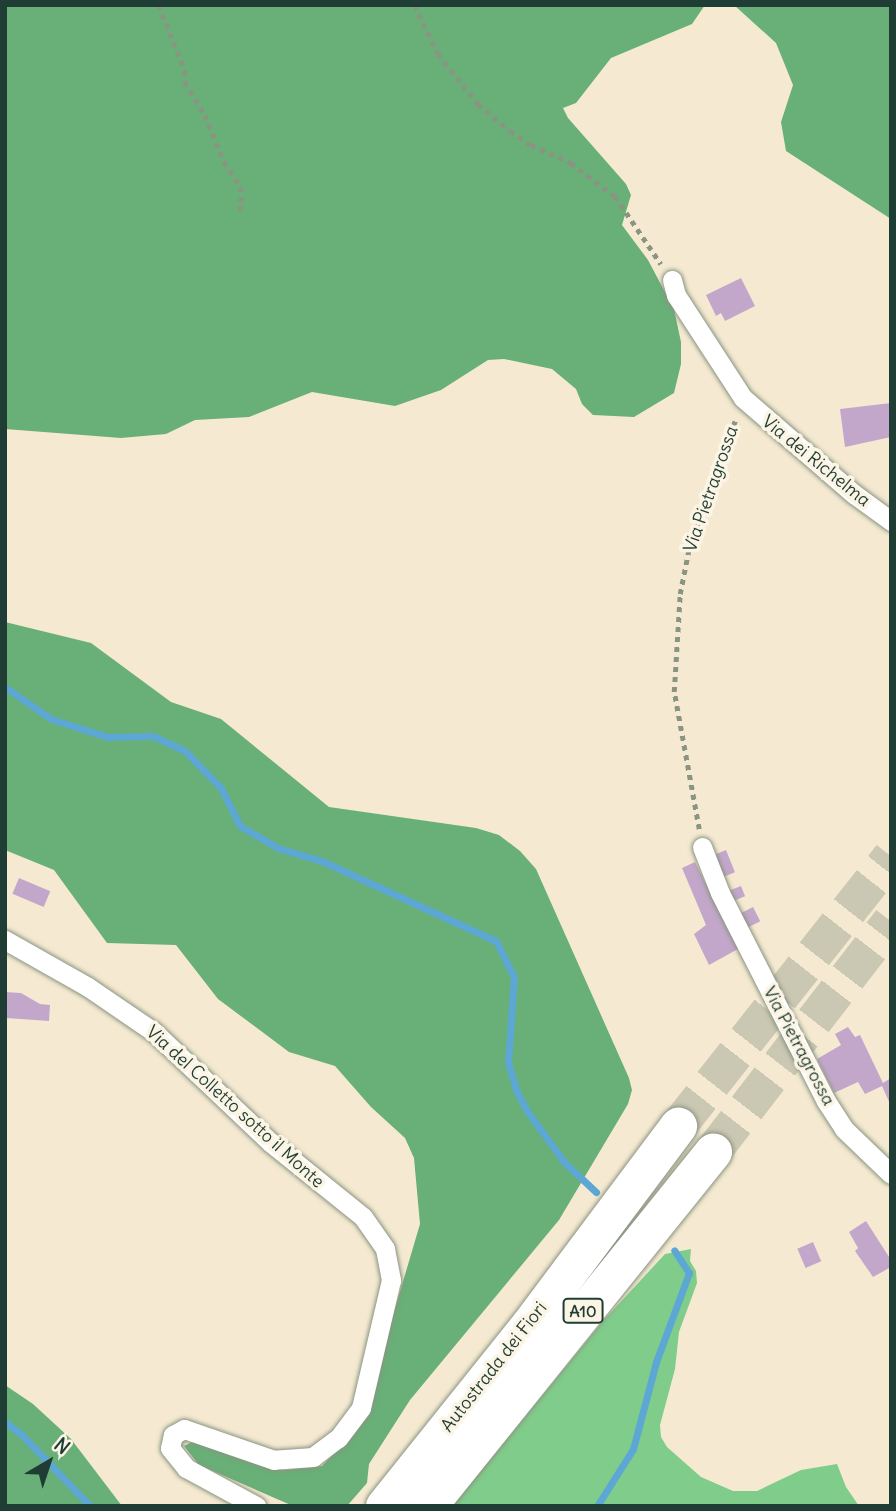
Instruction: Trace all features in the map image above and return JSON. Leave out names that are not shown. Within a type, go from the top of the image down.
[{"type":"highway","name":"Autostrada dei Fiori","points":[[428,1506],[441,1461],[528,1325],[678,1126]]},
{"type":"highway","name":"Autostrada dei Fiori","points":[[384,1506],[441,1461],[713,1151]]},
{"type":"street","points":[[672,281],[676,295],[743,398]]},
{"type":"street","name":"Via dei Richelma","points":[[743,398],[760,416],[891,521]]},
{"type":"street","name":"Via Pietragrossa","points":[[702,847],[720,893],[827,1101],[844,1129],[891,1174]]},
{"type":"street","name":"Via del Colletto sotto il Monte","points":[[5,940],[88,987],[154,1032],[270,1142],[363,1217],[385,1249],[391,1280],[364,1395],[360,1408],[338,1438],[313,1457],[274,1460],[184,1429],[173,1435],[170,1448],[186,1468],[256,1506]]},
{"type":"path","points":[[159,5],[184,71],[185,82],[205,115],[224,162],[241,187],[242,206],[237,214]]},
{"type":"path","points":[[415,5],[438,54],[478,104],[510,131],[531,145],[571,163],[615,196],[645,236],[672,281]]},
{"type":"path","name":"Via Pietragrossa","points":[[702,847],[674,692],[680,594],[689,548],[743,398]]},
{"type":"green space","points":[[5,5],[705,5],[692,24],[611,58],[576,103],[563,108],[568,118],[626,184],[631,195],[622,225],[648,260],[674,309],[681,342],[681,364],[674,393],[634,417],[593,415],[582,404],[576,389],[552,369],[504,359],[488,360],[441,390],[395,406],[312,392],[249,417],[195,420],[166,434],[121,438],[5,429]]},
{"type":"green space","points":[[734,5],[891,5],[891,219],[786,151],[781,122],[793,85],[776,43]]},
{"type":"green space","points":[[5,622],[91,643],[171,702],[221,719],[329,807],[476,828],[499,835],[520,851],[536,869],[629,1078],[632,1090],[628,1104],[559,1220],[410,1400],[369,1464],[367,1483],[347,1506],[293,1506],[199,1465],[184,1446],[194,1441],[284,1470],[322,1466],[342,1445],[368,1400],[420,1224],[414,1158],[405,1138],[371,1107],[335,1066],[289,1052],[218,999],[176,945],[107,943],[54,870],[5,850]]},
{"type":"green space","points":[[691,1249],[690,1261],[696,1271],[697,1283],[679,1332],[675,1369],[660,1425],[661,1437],[667,1447],[701,1477],[733,1491],[757,1491],[801,1470],[837,1464],[846,1487],[859,1506],[452,1506],[603,1321],[665,1254]]},
{"type":"green space","points":[[5,1385],[33,1404],[71,1439],[122,1506],[5,1506]]},
{"type":"building","points":[[741,278],[755,306],[725,321],[721,313],[716,316],[706,295]]},
{"type":"building","points":[[891,403],[891,437],[845,447],[840,409]]},
{"type":"building","points":[[726,850],[735,872],[722,877],[713,855]]},
{"type":"building","points":[[695,862],[738,949],[709,965],[694,934],[706,925],[682,868]]},
{"type":"building","points":[[19,878],[50,891],[44,907],[12,894]]},
{"type":"building","points":[[741,886],[745,896],[733,901],[729,891]]},
{"type":"building","points":[[753,907],[760,921],[747,928],[740,914]]},
{"type":"building","points":[[5,992],[21,993],[40,1004],[50,1005],[49,1021],[6,1018]]},
{"type":"building","points":[[848,1027],[855,1037],[860,1035],[883,1083],[891,1078],[891,1106],[882,1086],[865,1094],[858,1082],[834,1093],[817,1059],[841,1045],[835,1034]]},
{"type":"building","points":[[866,1221],[891,1260],[891,1267],[873,1277],[855,1251],[858,1248],[849,1232]]},
{"type":"building","points":[[813,1242],[821,1261],[806,1268],[797,1249]]},
{"type":"waterway","points":[[5,687],[51,719],[108,737],[153,736],[185,751],[221,788],[240,826],[278,848],[322,861],[496,941],[514,977],[508,1063],[517,1092],[527,1111],[564,1162],[596,1192]]},
{"type":"waterway","points":[[597,1506],[633,1449],[656,1362],[689,1273],[674,1250]]},
{"type":"waterway","points":[[5,1422],[22,1435],[90,1506]]},
{"type":"tunnel","points":[[678,1126],[891,856]]},
{"type":"tunnel","points":[[713,1151],[891,921]]}]
